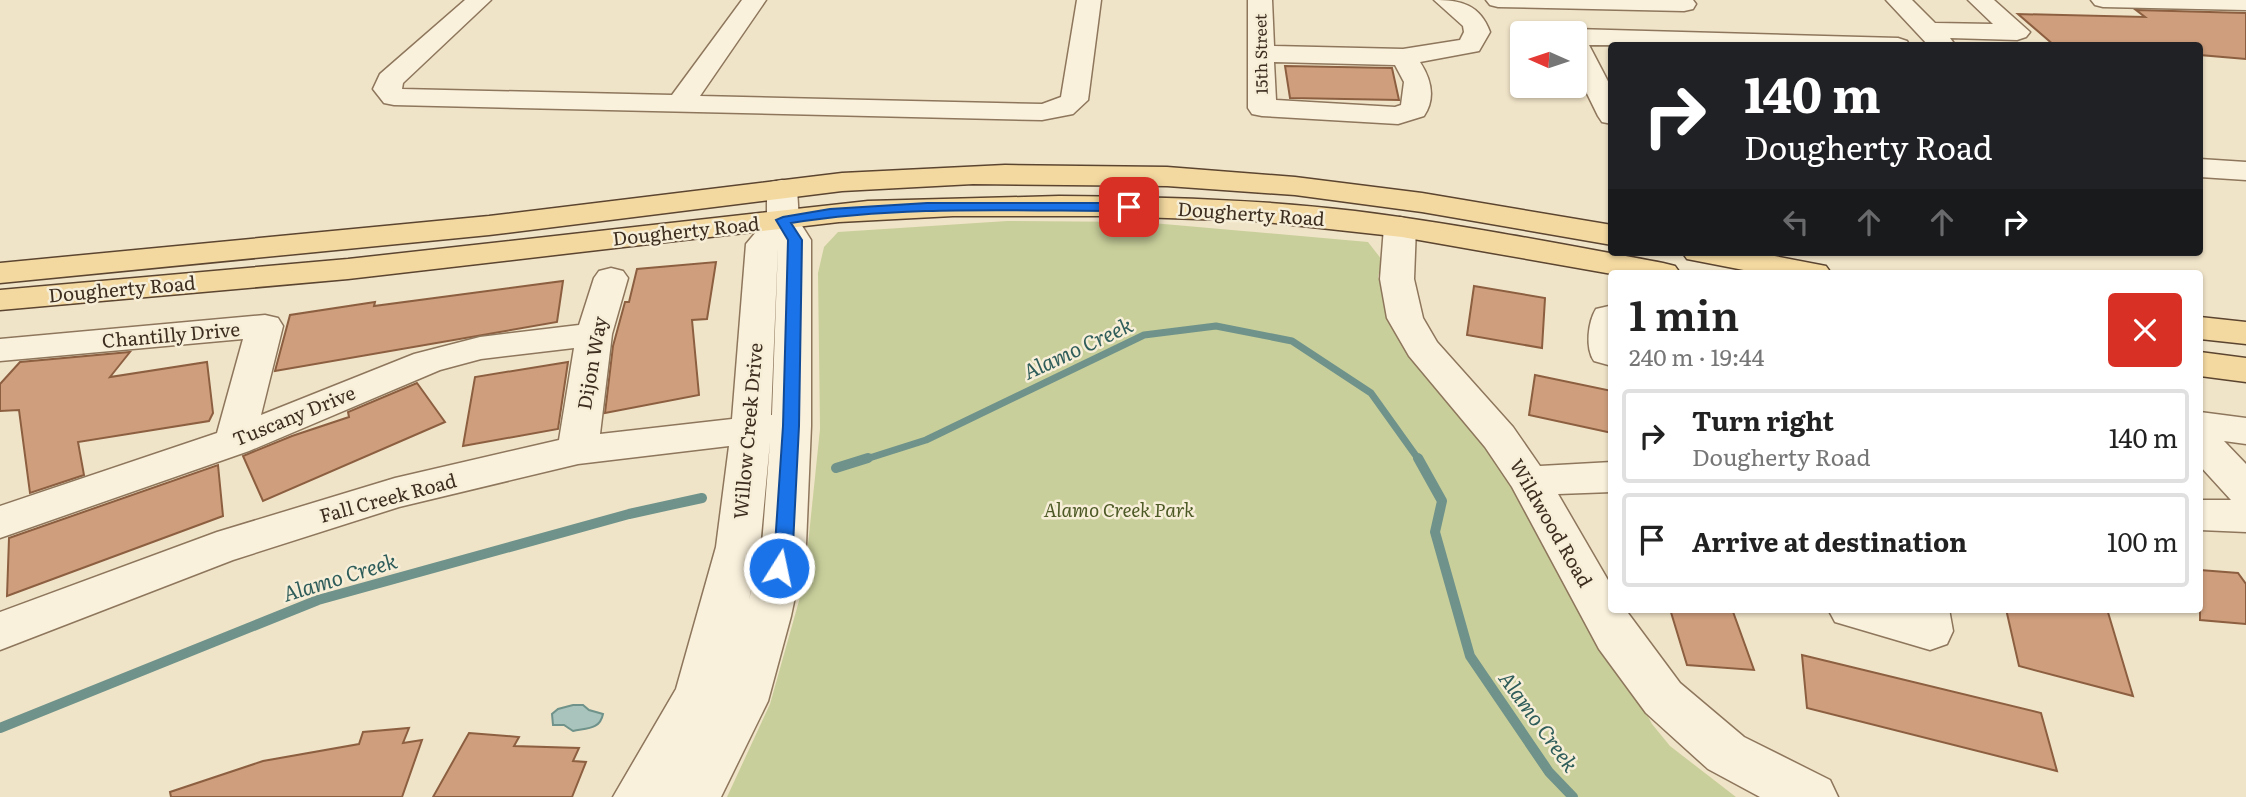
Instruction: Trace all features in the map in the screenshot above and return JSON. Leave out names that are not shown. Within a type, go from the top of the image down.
[{"type":"main road","name":"Dougherty Road","points":[[0,300],[348,269],[783,205],[844,181],[936,177],[1107,175],[1255,181],[1431,202],[1608,234]]},
{"type":"main road","name":"Dougherty Road","points":[[0,273],[381,237],[783,205],[830,213],[927,207],[1103,205],[1257,212],[1400,227],[1646,270]]},
{"type":"main road","points":[[1400,227],[1440,221],[1608,245]]},
{"type":"main road","points":[[1721,256],[1798,270]]},
{"type":"main road","points":[[2203,328],[2246,333]]},
{"type":"main road","points":[[2203,364],[2246,370]]},
{"type":"street","points":[[479,0],[390,80],[387,89],[394,97],[1042,112],[1063,107],[1074,100],[1089,0]]},
{"type":"street","points":[[680,104],[754,0]]},
{"type":"street","name":"15th Street","points":[[1260,0],[1262,108],[1398,116],[1414,110],[1420,88],[1403,57]]},
{"type":"street","points":[[1260,54],[1403,57],[1470,46],[1477,32],[1474,23],[1446,0]]},
{"type":"street","points":[[1498,0],[1684,4],[1681,0]]},
{"type":"street","points":[[1898,0],[1936,38],[2004,39],[2017,32],[1980,0]]},
{"type":"street","points":[[2103,0],[2246,3]]},
{"type":"street","points":[[1587,46],[1608,45]]},
{"type":"street","points":[[1587,50],[1608,58]]},
{"type":"street","points":[[1587,62],[1608,101]]},
{"type":"street","points":[[2203,168],[2246,171]]},
{"type":"street","name":"Willow Creek Drive","points":[[694,797],[743,701],[768,616],[784,545],[771,428],[762,244],[783,205]]},
{"type":"street","name":"Wildwood Road","points":[[1400,227],[1397,279],[1405,318],[1422,348],[1499,437],[1530,481],[1616,635],[1663,698],[1726,753],[1811,797]]},
{"type":"street","name":"Dijon Way","points":[[578,450],[594,334],[611,278]]},
{"type":"street","name":"Chantilly Drive","points":[[0,350],[265,326],[235,441]]},
{"type":"street","name":"Tuscany Drive","points":[[0,522],[235,441],[426,362],[480,348],[594,334]]},
{"type":"street","points":[[1608,335],[1608,353]]},
{"type":"street","points":[[2203,425],[2246,431]]},
{"type":"street","name":"Willow Creek Drive","points":[[640,797],[656,774],[699,695],[771,428]]},
{"type":"street","name":"Fall Creek Road","points":[[0,631],[230,544],[395,493],[578,450],[771,428]]},
{"type":"street","points":[[2203,444],[2246,489]]},
{"type":"street","points":[[1530,481],[1608,477]]},
{"type":"street","points":[[2203,515],[2246,516]]},
{"type":"street","points":[[1865,613],[1930,631],[1927,613]]},
{"type":"green space","name":"Alamo Creek Park","points":[[1007,221],[1141,222],[1368,242],[1382,260],[1378,277],[1405,342],[1510,477],[1594,618],[1652,724],[1670,746],[1736,797],[727,797],[770,704],[804,583],[820,429],[818,273],[824,247],[838,232]]},
{"type":"water","points":[[583,705],[603,714],[599,723],[573,731],[564,725],[553,725],[552,714],[558,709]]},
{"type":"building","points":[[2136,10],[2246,13],[2246,59],[2203,55],[2203,42],[2050,42],[2018,14],[2145,17]]},
{"type":"building","points":[[1285,66],[1392,68],[1399,100],[1290,98]]},
{"type":"building","points":[[716,262],[707,319],[692,320],[699,395],[605,413],[613,346],[625,302],[629,302],[637,269]]},
{"type":"building","points":[[563,281],[557,322],[275,371],[290,315],[375,302],[374,306]]},
{"type":"building","points":[[1474,286],[1545,298],[1542,348],[1467,335]]},
{"type":"building","points":[[130,352],[110,377],[207,362],[213,413],[209,421],[78,442],[84,475],[30,493],[19,410],[0,411],[0,384],[20,362]]},
{"type":"building","points":[[568,362],[558,429],[463,446],[475,377]]},
{"type":"building","points":[[1535,375],[1608,390],[1608,432],[1529,415]]},
{"type":"building","points":[[417,383],[445,422],[263,501],[243,456],[349,417],[348,412]]},
{"type":"building","points":[[218,465],[223,516],[7,596],[9,538]]},
{"type":"building","points":[[2203,570],[2238,573],[2246,584],[2246,624],[2200,620],[2200,613],[2203,613]]},
{"type":"building","points":[[1671,613],[1733,613],[1754,670],[1687,665]]},
{"type":"building","points":[[2007,613],[2108,613],[2133,696],[2019,666]]},
{"type":"building","points":[[1802,655],[2041,713],[2057,771],[1807,708]]},
{"type":"building","points":[[409,728],[403,743],[422,740],[402,797],[171,797],[170,792],[263,761],[359,744],[363,732]]},
{"type":"building","points":[[469,733],[519,737],[514,746],[579,748],[573,761],[586,762],[572,797],[433,797]]},
{"type":"waterway","name":"Alamo Creek","points":[[863,460],[926,440],[1144,335],[1216,326],[1292,341],[1371,393],[1419,460]]},
{"type":"waterway","name":"Alamo Creek","points":[[836,468],[868,458]]},
{"type":"waterway","name":"Alamo Creek","points":[[1418,458],[1442,501],[1435,532],[1470,656],[1549,772],[1573,797]]},
{"type":"waterway","name":"Alamo Creek","points":[[0,728],[318,600],[629,514],[702,498]]},
{"type":"route","points":[[779,568],[784,545],[791,426],[795,257],[795,240],[783,220],[830,213],[927,207],[1129,207]]}]
